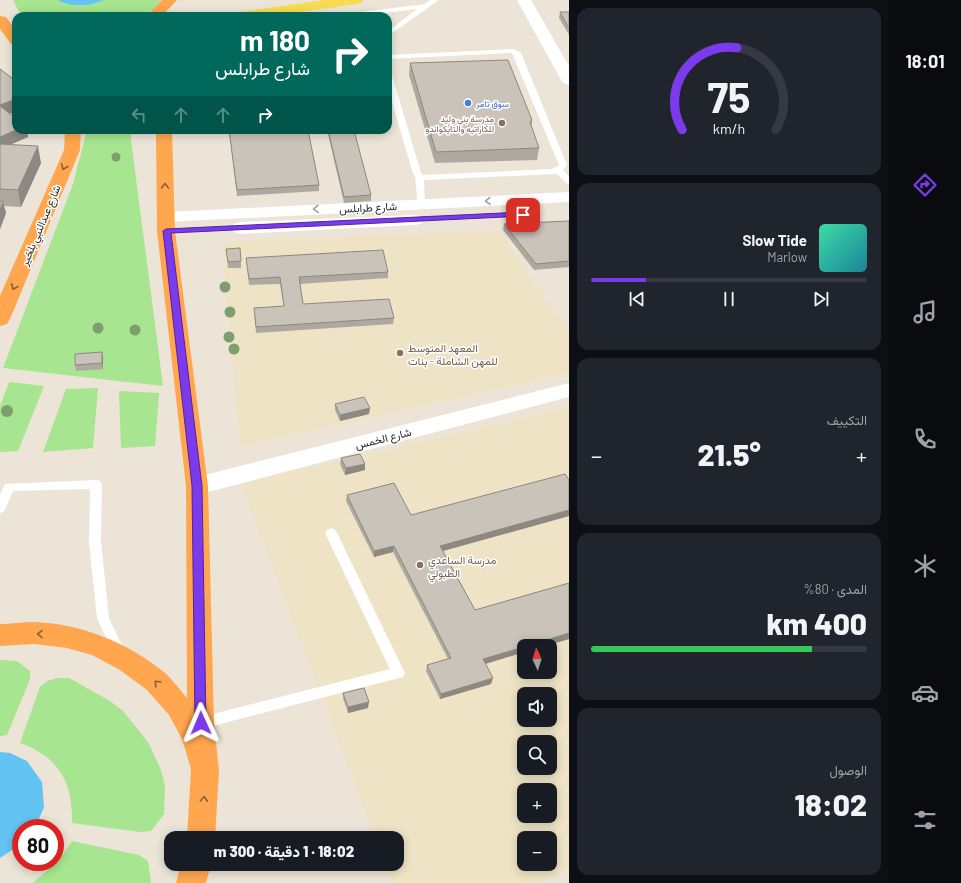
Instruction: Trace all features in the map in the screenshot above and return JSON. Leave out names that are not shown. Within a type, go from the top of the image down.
[{"type":"highway","points":[[0,19],[12,24]]},
{"type":"highway","points":[[0,19],[12,36]]},
{"type":"highway","name":"شارع عبدالنبي بلخير","points":[[0,319],[72,150],[73,134]]},
{"type":"highway","points":[[164,134],[166,224],[197,486],[201,723],[205,769],[201,831]]},
{"type":"highway","points":[[0,635],[9,633],[48,634],[85,641],[120,655],[150,675],[175,701],[194,733],[205,769]]},
{"type":"highway","points":[[191,883],[195,871]]},
{"type":"highway","points":[[205,871],[206,883]]},
{"type":"main road","points":[[269,12],[356,0]]},
{"type":"main road","points":[[524,0],[569,80]]},
{"type":"main road","name":"شارع طرابلس","points":[[166,224],[422,204],[569,197]]},
{"type":"main road","name":"شارع طرابلس","points":[[166,224],[569,212]]},
{"type":"main road","name":"شارع الخمس","points":[[197,486],[569,390]]},
{"type":"lane","points":[[392,31],[435,0]]},
{"type":"lane","points":[[378,12],[428,6]]},
{"type":"lane","points":[[392,57],[512,50],[517,52],[564,165],[554,172],[438,178],[419,176]]},
{"type":"lane","points":[[392,89],[417,174],[419,176],[422,204]]},
{"type":"lane","points":[[558,170],[569,181]]},
{"type":"lane","points":[[0,509],[9,487],[96,484],[95,542],[103,618],[120,655]]},
{"type":"lane","points":[[201,723],[398,673],[331,533]]},
{"type":"shaded area","name":"المعهد المتوسط للمهن الشاملة - بنات","points":[[498,230],[569,332],[569,373],[240,447],[222,242]]},
{"type":"shaded area","name":"مدرسة الساعدي الطبولي","points":[[569,407],[569,872],[536,883],[392,883],[388,871],[404,871],[404,831],[372,831],[241,484]]},
{"type":"green space","points":[[13,0],[161,0],[153,9],[148,12],[20,12]]},
{"type":"green space","points":[[86,134],[131,134],[163,386],[3,368],[73,184]]},
{"type":"green space","points":[[9,382],[44,386],[18,451],[0,452],[0,406]]},
{"type":"green space","points":[[98,388],[93,448],[43,452],[66,389]]},
{"type":"green space","points":[[119,391],[159,393],[155,446],[121,448]]},
{"type":"green space","points":[[0,660],[17,661],[30,671],[30,679],[7,735],[0,736]]},
{"type":"green space","points":[[57,678],[69,678],[110,701],[123,711],[148,742],[161,770],[165,786],[164,814],[151,831],[140,832],[72,823],[70,795],[61,773],[45,756],[20,743],[40,687],[47,681]]},
{"type":"green space","points":[[72,841],[139,855],[148,861],[151,883],[33,883],[46,871],[64,871],[64,853]]},
{"type":"water","points":[[58,0],[104,0],[93,4],[75,5],[63,3]]},
{"type":"water","points":[[0,752],[10,753],[27,761],[42,782],[44,807],[39,819],[12,819],[12,850],[0,858]]},
{"type":"building","points":[[560,12],[569,12],[569,28]]},
{"type":"building","name":"سوق تامر","points":[[508,60],[532,120],[530,122],[539,148],[436,152],[410,63]]},
{"type":"building","points":[[0,69],[12,78],[12,100],[0,105]]},
{"type":"building","points":[[0,106],[12,115],[12,132],[0,137]]},
{"type":"building","points":[[230,134],[309,134],[319,185],[237,190]]},
{"type":"building","points":[[329,134],[355,134],[371,195],[344,197]]},
{"type":"building","points":[[0,144],[38,146],[18,190],[0,189]]},
{"type":"building","points":[[0,201],[3,202],[0,210]]},
{"type":"building","points":[[569,221],[569,261],[536,264],[504,224]]},
{"type":"building","points":[[240,248],[241,261],[228,262],[226,249]]},
{"type":"building","points":[[383,250],[388,272],[299,277],[303,304],[389,299],[394,318],[256,327],[254,308],[284,306],[280,277],[249,279],[246,258]]},
{"type":"building","points":[[102,352],[102,363],[75,365],[75,354]]},
{"type":"building","points":[[364,397],[370,408],[340,415],[335,404]]},
{"type":"building","points":[[360,454],[365,464],[346,468],[341,458]]},
{"type":"building","points":[[565,474],[569,480],[569,510],[440,546],[475,610],[569,583],[569,633],[550,639],[517,639],[517,649],[483,659],[493,678],[441,694],[427,665],[451,658],[394,546],[374,551],[347,495],[394,483],[411,515]]},
{"type":"building","points":[[364,688],[369,702],[348,707],[343,693]]},
{"type":"place","name":"سوق تامر","points":[[468,103]]},
{"type":"place","name":"مدرسة بني وليد للكاراتيه والتايكواندو","points":[[502,123]]},
{"type":"place","name":"المعهد المتوسط للمهن الشاملة - بنات","points":[[400,353]]},
{"type":"place","name":"مدرسة الساعدي الطبولي","points":[[420,565]]},
{"type":"route","points":[[201,723],[197,486],[166,231],[523,215]]}]
